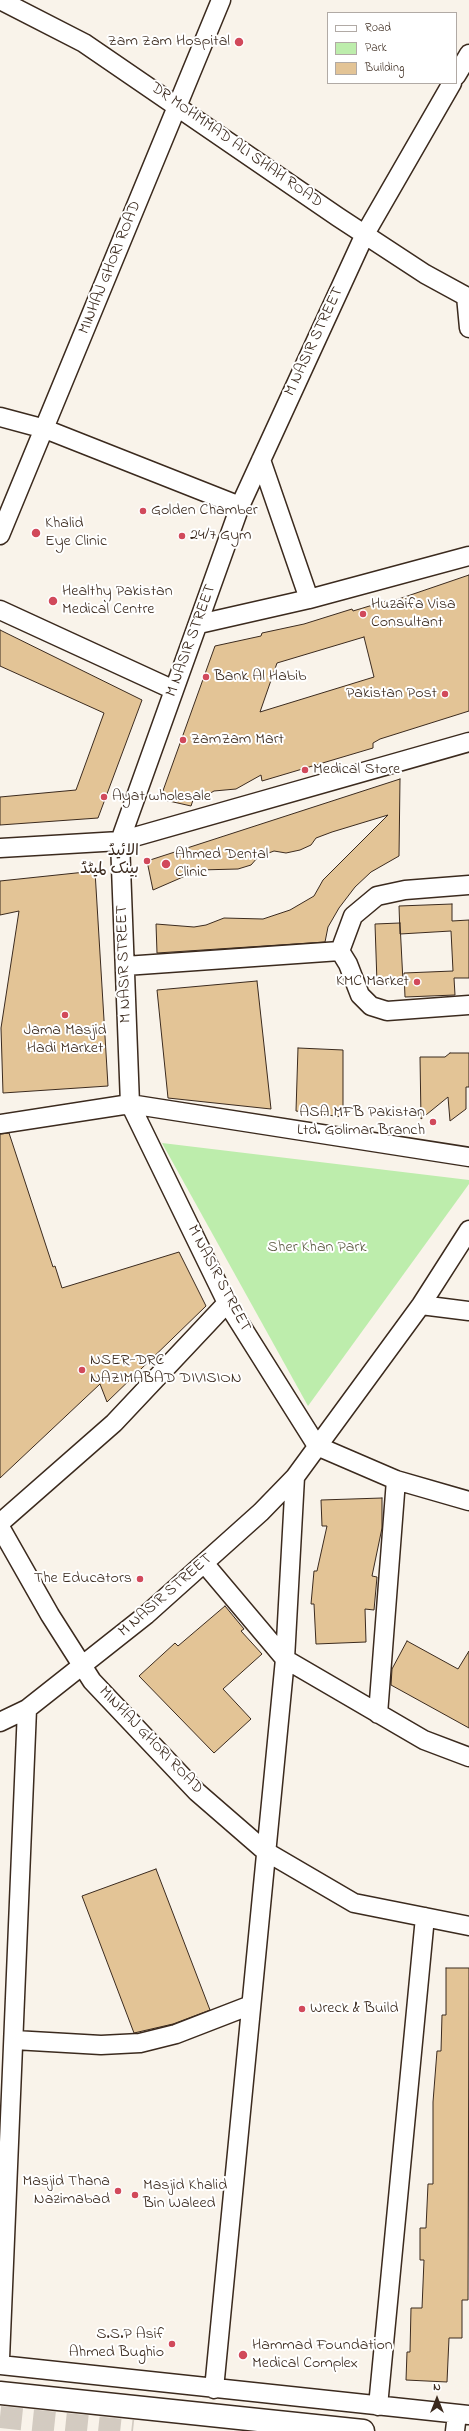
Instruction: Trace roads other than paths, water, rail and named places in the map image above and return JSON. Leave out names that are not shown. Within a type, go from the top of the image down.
[{"type":"highway","points":[[0,2393],[363,2431]]},
{"type":"street","name":"DR MOHMMAD ALI SHAH ROAD","points":[[0,0],[84,43],[364,234],[425,274],[467,297]]},
{"type":"street","name":"MINHAJ GHORI ROAD","points":[[0,535],[221,0]]},
{"type":"street","points":[[457,74],[469,54]]},
{"type":"street","name":"M NASIR STREET","points":[[0,1722],[27,1709],[146,1615],[261,1512],[295,1477],[317,1446],[227,1303],[130,1104],[120,841],[240,506],[364,234],[451,84]]},
{"type":"street","points":[[467,297],[469,328]]},
{"type":"street","points":[[0,417],[45,429],[240,506]]},
{"type":"street","points":[[261,460],[309,599]]},
{"type":"street","points":[[199,624],[309,599],[469,556]]},
{"type":"street","points":[[0,610],[174,690]]},
{"type":"street","points":[[0,848],[120,841],[469,742]]},
{"type":"street","points":[[340,952],[353,916],[377,896],[405,890],[469,885]]},
{"type":"street","points":[[125,966],[340,952]]},
{"type":"street","points":[[340,952],[348,964],[360,995],[371,1006],[387,1011],[469,1005]]},
{"type":"street","points":[[0,1124],[130,1104],[469,1157]]},
{"type":"street","points":[[469,1230],[421,1305],[317,1446],[396,1480],[469,1501]]},
{"type":"street","points":[[0,1523],[114,1423],[227,1303]]},
{"type":"street","points":[[421,1305],[469,1311]]},
{"type":"street","points":[[214,2389],[265,1851],[285,1659],[295,1477]]},
{"type":"street","points":[[378,1714],[396,1480]]},
{"type":"street","name":"MINHAJ GHORI ROAD","points":[[0,1527],[50,1615],[92,1681],[198,1792],[265,1851],[354,1903],[469,1926]]},
{"type":"street","points":[[204,1563],[285,1659],[424,1740],[469,1757]]},
{"type":"street","points":[[0,2359],[27,1709]]},
{"type":"street","points":[[378,2406],[425,1917]]},
{"type":"street","points":[[14,2040],[101,2045],[140,2043],[176,2034],[251,2005]]},
{"type":"street","points":[[0,2365],[378,2406],[460,2420]]},
{"type":"tunnel","points":[[0,2417],[133,2431]]},
{"type":"place","name":"Zam Zam Hospital","points":[[239,42]]},
{"type":"place","name":"Golden Chamber","points":[[143,511]]},
{"type":"place","name":"Khalid Eye Clinic","points":[[36,533]]},
{"type":"place","name":"24/7 Gym","points":[[182,536]]},
{"type":"place","name":"Healthy Pakistan Medical Centre","points":[[53,601]]},
{"type":"place","name":"Huzaifa Visa Consultant","points":[[363,614]]},
{"type":"place","name":"Bank Al Habib","points":[[206,677]]},
{"type":"place","name":"Pakistan Post","points":[[445,694]]},
{"type":"place","name":"ZamZam Mart","points":[[183,740]]},
{"type":"place","name":"Medical Store","points":[[305,770]]},
{"type":"place","name":"Ayat wholesale","points":[[104,797]]},
{"type":"place","name":"الائیڈ بینک لمیٹڈ","points":[[147,861]]},
{"type":"place","name":"Ahmed Dental Clinic","points":[[166,864]]},
{"type":"place","name":"KMC Market","points":[[417,982]]},
{"type":"place","name":"Jama Masjid Hadi Market","points":[[65,1015]]},
{"type":"place","name":"ASA MFB Pakistan Ltd. Golimar Branch","points":[[433,1122]]},
{"type":"place","name":"NSER-DRC NAZIMABAD DIVISION","points":[[82,1370]]},
{"type":"place","name":"The Educators","points":[[140,1579]]},
{"type":"place","name":"Wreck & Build","points":[[302,2009]]},
{"type":"place","name":"Masjid Thana Nazimabad","points":[[118,2191]]},
{"type":"place","name":"Masjid Khalid Bin Waleed","points":[[135,2195]]},
{"type":"place","name":"S.S.P Asif Ahmed Bughio","points":[[172,2344]]},
{"type":"place","name":"Hammad Foundation Medical Complex","points":[[243,2355]]},
{"type":"park label","name":"Sher Khan Park","points":[[317,1248]]}]
